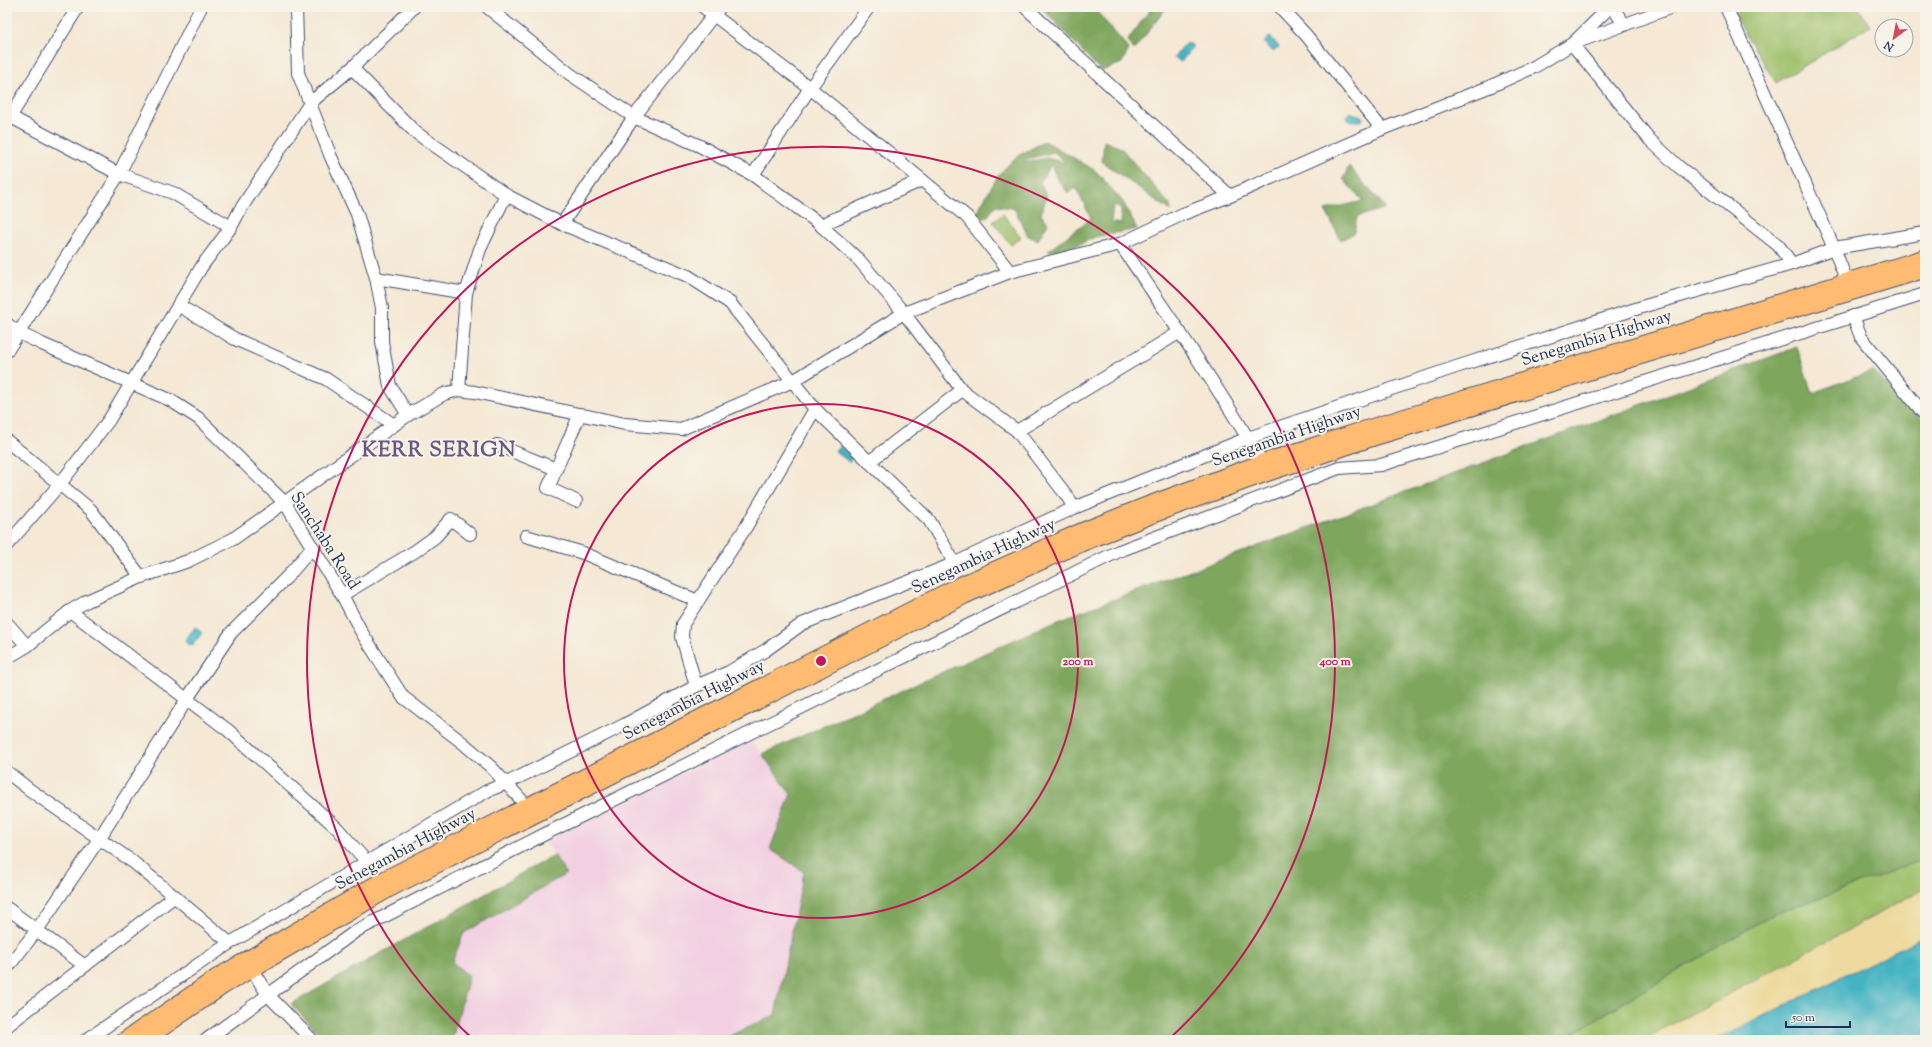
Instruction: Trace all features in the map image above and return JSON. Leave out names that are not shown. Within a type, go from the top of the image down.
[{"type":"main road","name":"Senegambia Highway","points":[[124,1040],[218,976],[382,880],[959,585],[1114,518],[1262,462],[1377,425],[1925,257]]},
{"type":"main road","name":"Senegambia Highway","points":[[145,1040],[199,1002],[388,890],[560,803],[664,748],[965,596],[1106,534],[1266,474],[1380,436],[1925,270]]},
{"type":"street","points":[[78,7],[8,118],[120,174],[173,193],[231,227]]},
{"type":"street","points":[[7,351],[120,174],[201,7]]},
{"type":"street","points":[[296,7],[298,73],[331,157],[357,214],[376,278],[382,308],[382,342],[390,386],[408,415]]},
{"type":"street","points":[[7,545],[60,484],[110,420],[131,382],[209,255],[231,227],[240,210],[310,103],[352,68],[414,7]]},
{"type":"street","points":[[487,7],[570,74],[634,117],[700,146],[753,175],[821,226],[859,260],[904,314],[962,390],[1017,431],[1067,496],[1074,508]]},
{"type":"street","points":[[703,7],[717,11],[967,217],[1010,272]]},
{"type":"street","points":[[753,175],[810,88],[868,7]]},
{"type":"street","points":[[1026,7],[1230,196]]},
{"type":"street","points":[[1280,7],[1306,35],[1382,129]]},
{"type":"street","points":[[1572,44],[1611,7],[1625,25]]},
{"type":"street","points":[[7,658],[27,646],[70,611],[87,601],[141,577],[188,561],[233,539],[286,503],[408,415],[444,394],[459,390],[625,424],[681,429],[793,381],[904,314],[1010,272],[1120,244],[1183,214],[1230,196],[1382,129],[1520,74],[1572,44],[1672,7]]},
{"type":"street","points":[[1726,7],[1834,248],[1847,282]]},
{"type":"street","points":[[562,224],[634,117],[717,11]]},
{"type":"street","points":[[1572,44],[1650,140],[1679,167],[1778,245],[1792,264]]},
{"type":"street","points":[[352,68],[415,132],[506,195],[562,224],[688,276],[730,303],[815,409],[929,520],[950,554],[953,564]]},
{"type":"street","points":[[821,226],[922,180]]},
{"type":"street","points":[[459,390],[466,294],[480,249],[506,195]]},
{"type":"street","points":[[86,1040],[230,942],[366,861],[487,791],[507,783],[624,725],[696,686],[729,672],[766,650],[802,624],[953,564],[1074,508],[1248,438],[1456,367],[1637,309],[1792,264],[1834,248],[1925,233]]},
{"type":"street","points":[[1120,244],[1180,332],[1262,462]]},
{"type":"street","points":[[376,278],[466,294]]},
{"type":"street","points":[[206,1040],[356,931],[547,833],[1119,551],[1339,468],[1381,465],[1388,463],[1925,294]]},
{"type":"street","points":[[178,306],[235,339],[326,379],[394,425]]},
{"type":"street","points":[[1853,316],[1861,337],[1925,415]]},
{"type":"street","name":"Sanchaba Road","points":[[7,324],[19,333],[170,400],[198,418],[286,503],[342,595],[362,633],[403,697],[463,743],[507,783],[527,806]]},
{"type":"street","points":[[1017,431],[1180,332]]},
{"type":"street","points":[[869,462],[962,390]]},
{"type":"street","points":[[696,686],[682,637],[683,624],[746,527],[815,409]]},
{"type":"street","points":[[576,501],[548,488],[580,414]]},
{"type":"street","points":[[7,442],[91,510],[141,577]]},
{"type":"street","points":[[492,449],[497,445],[556,469]]},
{"type":"street","points":[[342,595],[414,552],[435,537],[452,519],[470,534]]},
{"type":"street","points":[[526,536],[583,553],[698,601]]},
{"type":"street","points":[[7,968],[37,930],[100,839],[187,699],[231,633],[287,577],[313,547]]},
{"type":"street","points":[[70,611],[229,731],[337,828],[366,861]]},
{"type":"street","points":[[7,623],[27,646]]},
{"type":"street","points":[[7,772],[133,862],[230,942]]},
{"type":"street","points":[[7,1026],[176,896]]},
{"type":"street","points":[[7,908],[85,966]]},
{"type":"street","points":[[252,970],[268,995],[312,1040]]},
{"type":"shaded area","points":[[751,740],[791,794],[771,849],[804,871],[775,1015],[720,1040],[452,1040],[469,976],[452,962],[464,933],[566,874],[545,842]]},
{"type":"green space","points":[[1041,7],[1093,7],[1129,49],[1122,63],[1101,71]]},
{"type":"green space","points":[[1152,7],[1167,7],[1134,50],[1128,40]]},
{"type":"green space","points":[[1745,7],[1858,7],[1870,26],[1776,83],[1733,14]]},
{"type":"green space","points":[[1045,141],[1096,171],[1123,202],[1137,229],[1095,237],[1067,250],[1048,251],[1091,218],[1076,188],[1068,193],[1057,179],[1051,165],[1040,182],[1047,196],[1041,214],[1048,223],[1038,240],[1028,236],[1014,208],[996,206],[987,217],[971,222],[999,174],[1016,157]],"holes":[[[1054,152],[1066,163],[1047,158],[1024,163],[1027,159]],[[1113,205],[1121,209],[1121,224],[1111,222]]]},
{"type":"green space","points":[[1104,141],[1121,148],[1170,205],[1171,211],[1102,162]]},
{"type":"green space","points":[[1349,166],[1386,208],[1357,217],[1354,233],[1341,240],[1325,210],[1363,201],[1343,179]]},
{"type":"green space","points":[[1003,214],[1021,237],[1011,245],[993,222]]},
{"type":"green space","points":[[1797,347],[1812,393],[1872,371],[1925,422],[1925,859],[1770,916],[1561,1040],[720,1040],[775,1015],[804,872],[770,849],[791,794],[762,754],[1058,620]]},
{"type":"green space","points":[[554,855],[566,874],[464,933],[452,962],[469,976],[452,1040],[325,1040],[291,1004]]},
{"type":"green space","points":[[1925,859],[1925,889],[1643,1040],[1561,1040],[1770,916]]},
{"type":"sand","points":[[1925,889],[1925,936],[1715,1040],[1643,1040]]},
{"type":"water","points":[[1270,36],[1279,47],[1273,52],[1264,42]]},
{"type":"water","points":[[1186,43],[1192,45],[1192,48],[1181,62],[1174,57]]},
{"type":"water","points":[[1350,112],[1363,117],[1362,121],[1349,121],[1347,117]]},
{"type":"water","points":[[840,446],[854,457],[849,462],[835,451]]},
{"type":"water","points":[[195,627],[202,633],[193,645],[187,644],[185,640]]},
{"type":"water","points":[[1925,936],[1925,1040],[1715,1040]]},
{"type":"district","name":"KERR SERIGN","points":[[439,449]]}]
